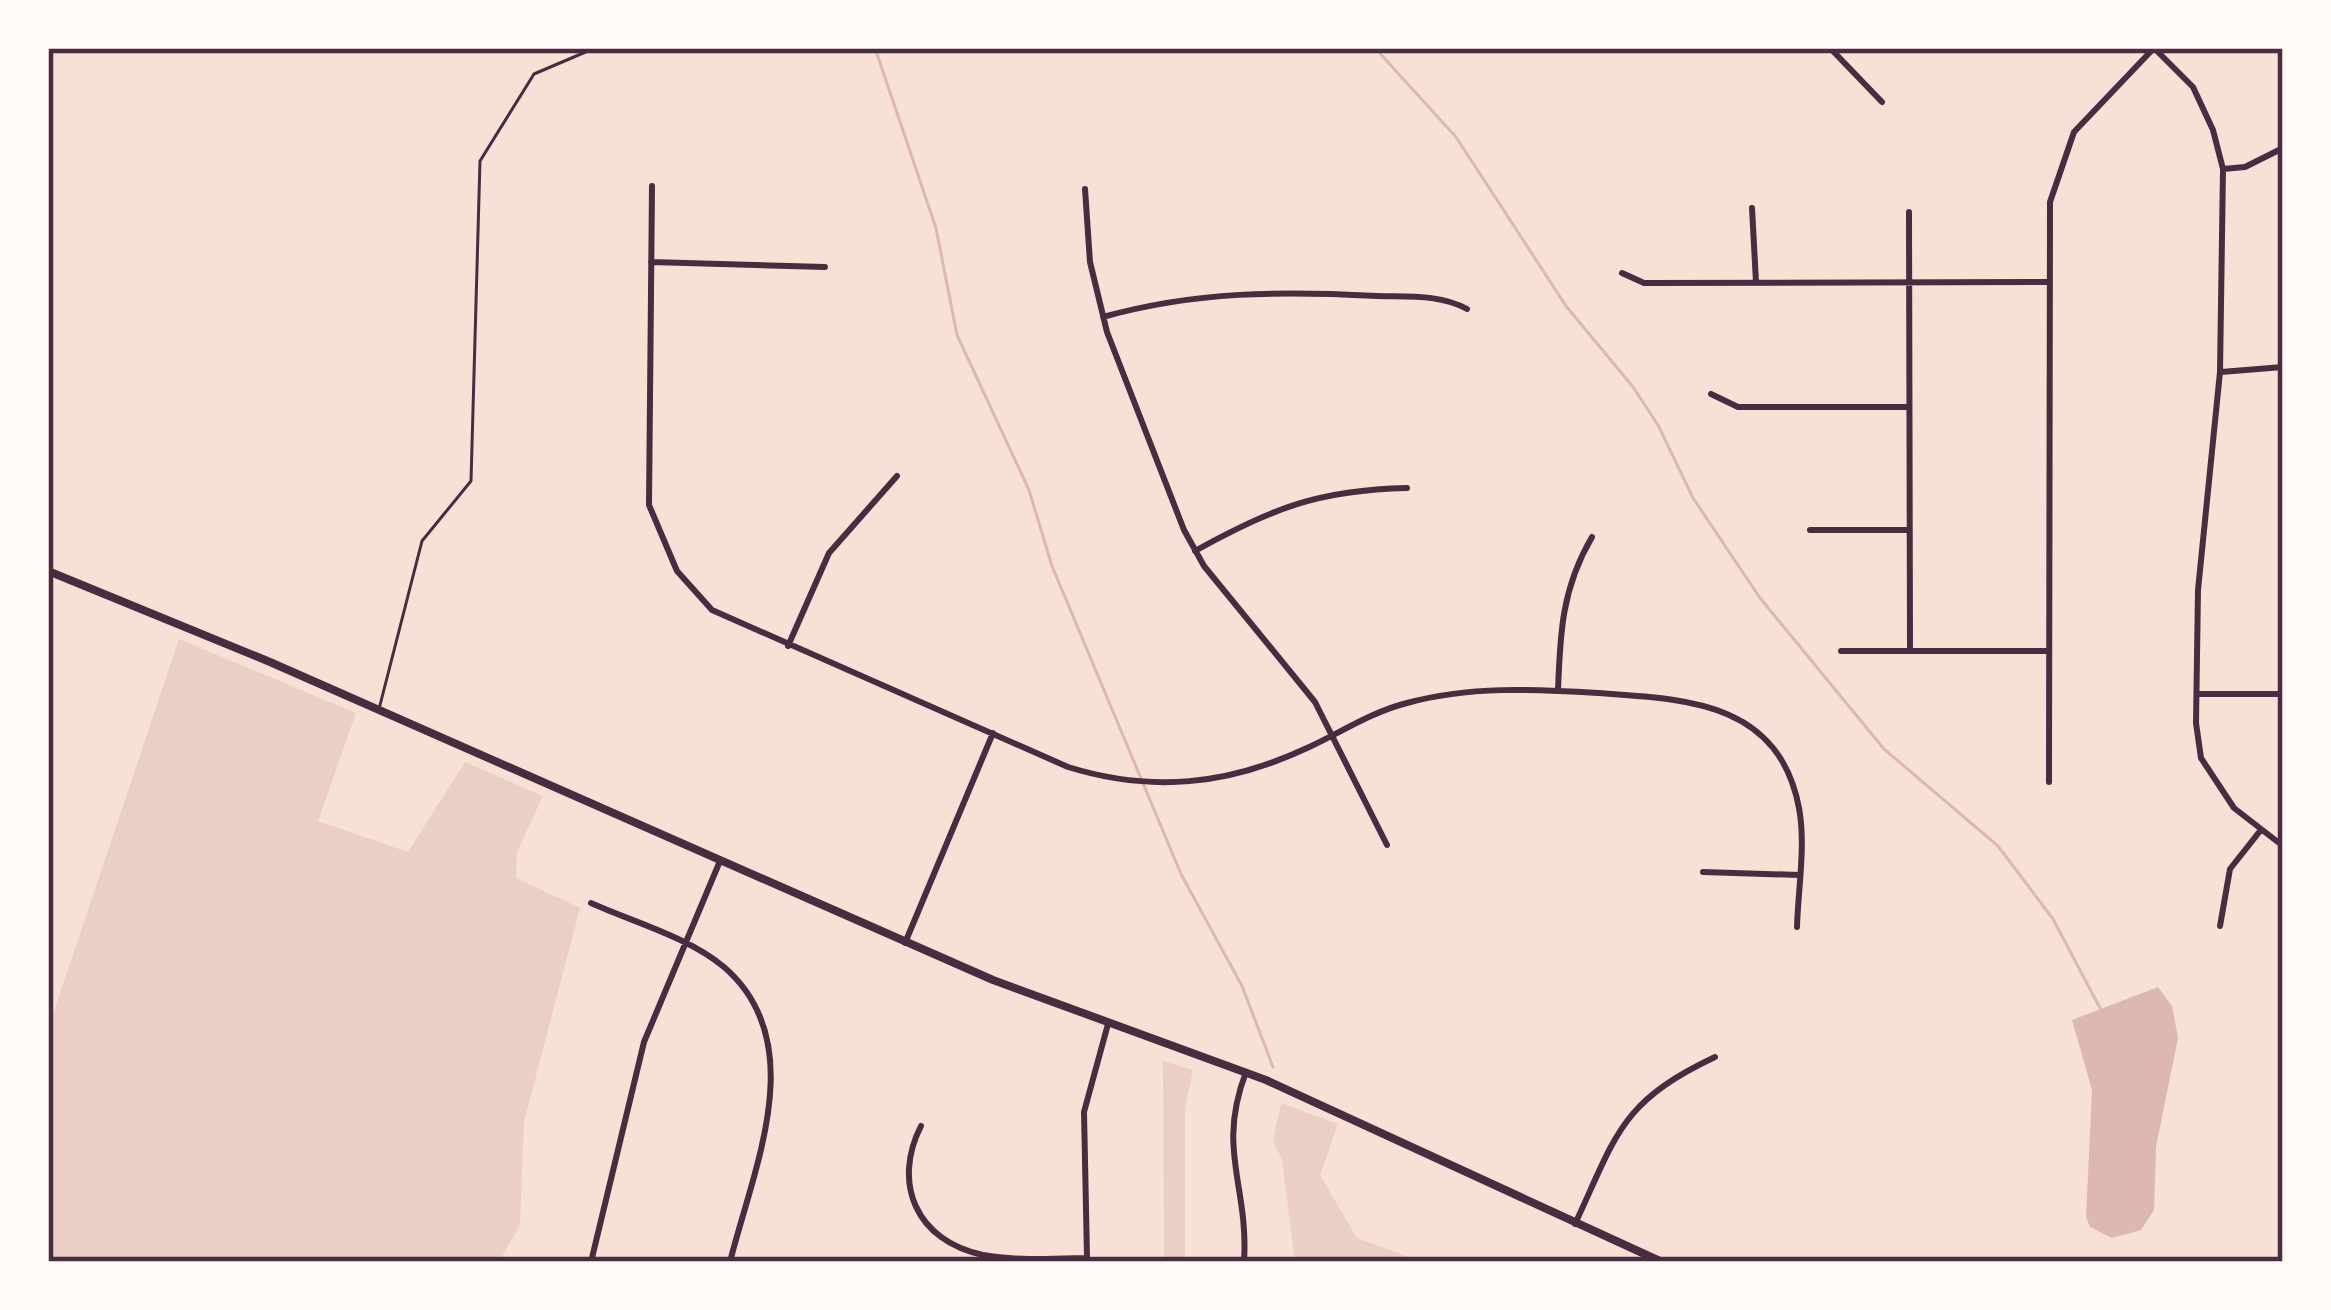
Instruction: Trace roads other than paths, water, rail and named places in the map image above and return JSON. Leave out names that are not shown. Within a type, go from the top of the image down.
[{"type":"main road","points":[[48,572],[379,711],[905,943],[1108,1024],[1246,1072],[1662,1262]]},
{"type":"street","points":[[1830,48],[1882,101]]},
{"type":"street","points":[[2049,782],[2050,202],[2062,155],[2074,133],[2154,48],[2193,87],[2213,130],[2223,169],[2220,372],[2200,537],[2201,758],[2234,808],[2283,846]]},
{"type":"street","points":[[2223,169],[2246,166],[2283,148]]},
{"type":"street","points":[[652,186],[647,472],[656,530],[677,571],[702,602],[788,646],[1087,773],[1165,784],[1243,774],[1400,704],[1436,695],[1558,691],[1683,699],[1721,708],[1754,729],[1780,760],[1799,808],[1797,927]]},
{"type":"street","points":[[1085,189],[1090,262],[1102,317],[1195,550],[1297,675],[1387,844]]},
{"type":"street","points":[[1752,208],[1756,283]]},
{"type":"street","points":[[1909,212],[1910,651]]},
{"type":"street","points":[[651,262],[825,267]]},
{"type":"street","points":[[1622,273],[1643,283],[2050,282]]},
{"type":"street","points":[[1102,317],[1174,298],[1260,290],[1433,298],[1467,309]]},
{"type":"street","points":[[2220,372],[2283,367]]},
{"type":"street","points":[[1712,394],[1738,407],[1907,407]]},
{"type":"street","points":[[788,646],[829,553],[897,476]]},
{"type":"street","points":[[1195,550],[1307,497],[1407,488]]},
{"type":"street","points":[[1810,530],[1909,530]]},
{"type":"street","points":[[1558,691],[1561,613],[1570,575],[1592,537]]},
{"type":"street","points":[[1841,651],[2049,651]]},
{"type":"street","points":[[2198,694],[2283,694]]},
{"type":"street","points":[[905,943],[993,734]]},
{"type":"street","points":[[2220,926],[2225,885],[2246,844],[2260,831]]},
{"type":"street","points":[[591,1262],[644,1042],[720,861]]},
{"type":"street","points":[[1703,872],[1799,875]]},
{"type":"street","points":[[590,903],[686,944],[722,965],[742,987],[772,1050],[769,1099],[730,1262]]},
{"type":"street","points":[[921,1126],[908,1151],[904,1174],[909,1195],[940,1233],[979,1254],[1087,1260],[1084,1112],[1108,1024]]},
{"type":"street","points":[[1575,1224],[1629,1112],[1670,1079],[1715,1057]]},
{"type":"street","points":[[1244,1262],[1246,1231],[1229,1123],[1246,1072]]},
{"type":"lane","points":[[379,711],[422,541],[471,481],[480,161],[534,74],[595,48]]},
{"type":"waterway","points":[[875,48],[936,228],[957,335],[1029,490],[1052,566],[1181,874],[1242,986],[1273,1067]]},
{"type":"waterway","points":[[1375,48],[1456,137],[1566,306],[1633,387],[1658,425],[1693,498],[1760,598],[1884,749],[1998,846],[2053,919],[2100,1008]]}]
